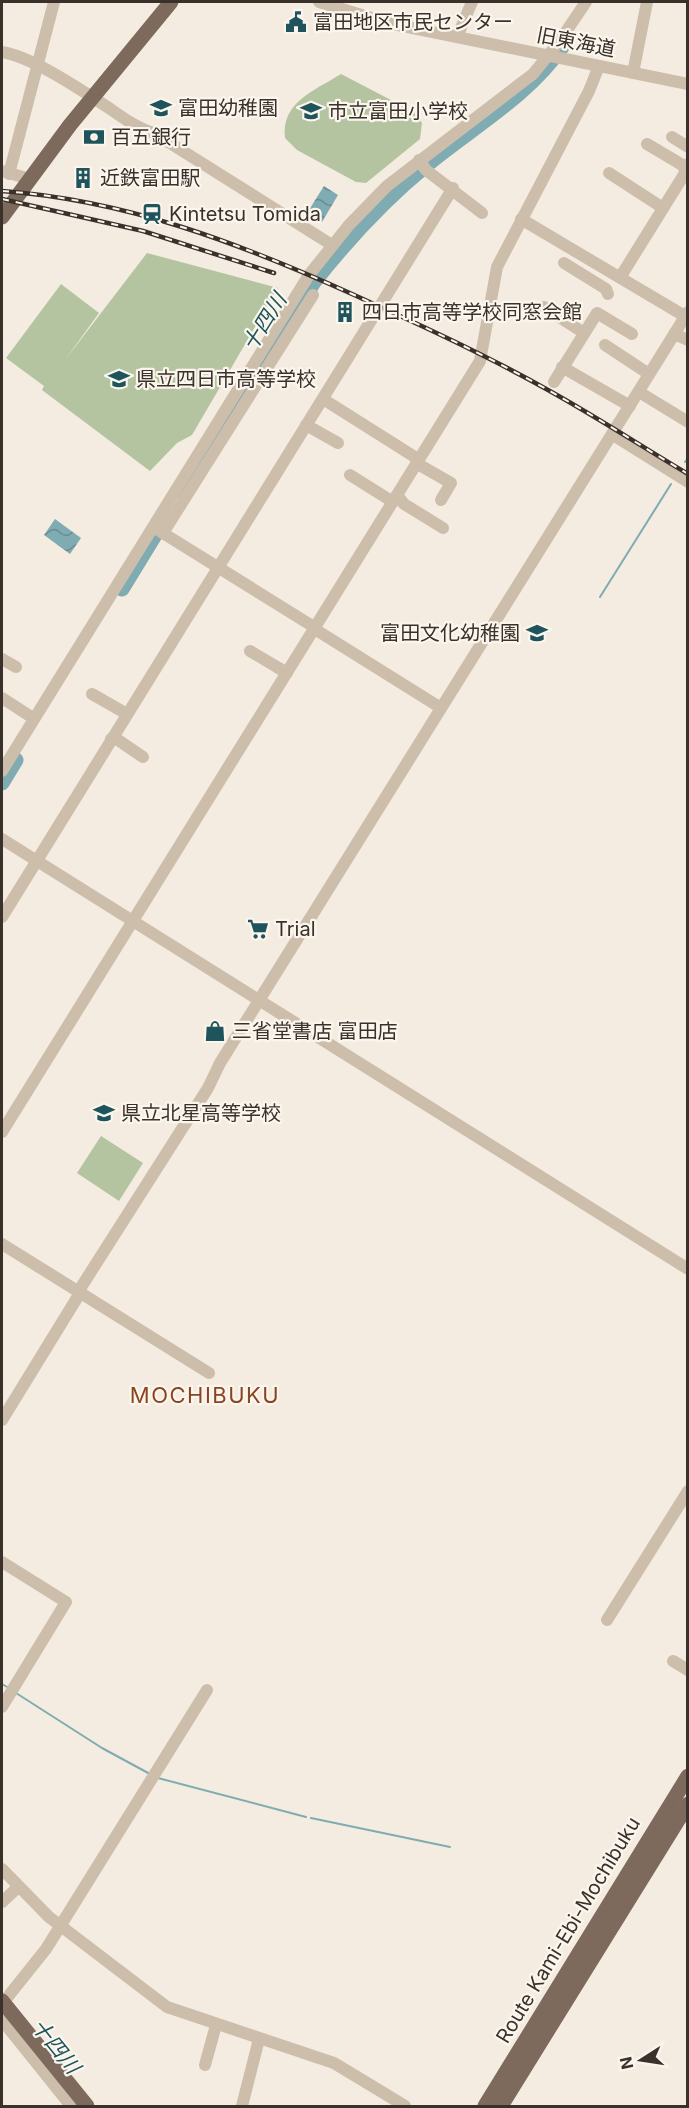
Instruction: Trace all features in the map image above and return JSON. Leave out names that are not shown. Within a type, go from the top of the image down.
[{"type":"main road","points":[[2,217],[93,98],[171,2]]},
{"type":"main road","name":"Route Kami-Ebi-Mochibuku","points":[[485,2106],[687,1776]]},
{"type":"main road","name":"Route Kami-Ebi-Mochibuku","points":[[501,2106],[687,1804]]},
{"type":"main road","points":[[2,2002],[42,2061],[87,2106]]},
{"type":"street","points":[[30,179],[5,173],[54,2]]},
{"type":"street","name":"旧東海道","points":[[319,2],[457,37],[687,84]]},
{"type":"street","points":[[457,37],[472,2]]},
{"type":"street","points":[[158,530],[309,275],[332,245],[376,196],[422,164],[553,56],[586,2]]},
{"type":"street","points":[[633,73],[647,2]]},
{"type":"street","points":[[2,52],[37,66],[93,98],[332,245]]},
{"type":"street","points":[[2,1132],[480,361],[497,267],[589,91],[599,66]]},
{"type":"street","points":[[672,137],[687,147]]},
{"type":"street","points":[[564,262],[606,289],[608,296],[685,172],[686,165],[647,144]]},
{"type":"street","points":[[422,164],[482,213]]},
{"type":"street","points":[[609,173],[663,208]]},
{"type":"street","points":[[2,917],[453,188]]},
{"type":"street","points":[[2,1420],[441,708],[687,315],[521,219]]},
{"type":"street","points":[[2,771],[33,718],[313,294]]},
{"type":"street","points":[[544,307],[584,333]]},
{"type":"street","points":[[554,382],[597,312],[632,334]]},
{"type":"street","points":[[674,334],[687,340]]},
{"type":"street","points":[[605,345],[649,374]]},
{"type":"street","points":[[562,367],[630,406]]},
{"type":"street","points":[[639,392],[687,422]]},
{"type":"street","points":[[323,399],[451,483],[441,500]]},
{"type":"street","points":[[306,425],[338,443]]},
{"type":"street","points":[[613,435],[687,482]]},
{"type":"street","points":[[350,475],[395,498],[443,528]]},
{"type":"street","points":[[158,530],[441,708]]},
{"type":"street","points":[[250,651],[287,673]]},
{"type":"street","points":[[2,658],[15,667]]},
{"type":"street","points":[[92,694],[126,714]]},
{"type":"street","points":[[2,698],[33,718]]},
{"type":"street","points":[[111,739],[118,740],[143,757]]},
{"type":"street","points":[[2,839],[687,1269]]},
{"type":"street","points":[[2,1244],[209,1373]]},
{"type":"street","points":[[608,1620],[687,1491]]},
{"type":"street","points":[[2,1562],[66,1602],[2,1707]]},
{"type":"street","points":[[673,1660],[687,1670]]},
{"type":"street","points":[[2,2002],[61,1926],[207,1690]]},
{"type":"street","points":[[2,1869],[18,1887],[61,1926],[167,2007],[334,2063],[401,2105]]},
{"type":"street","points":[[2,1902],[18,1887]]},
{"type":"street","points":[[2,2020],[42,2061],[71,2106]]},
{"type":"street","points":[[205,2065],[216,2025]]},
{"type":"street","points":[[242,2106],[259,2039]]},
{"type":"green space","points":[[341,74],[414,112],[422,123],[420,139],[366,183],[356,182],[297,150],[285,138],[288,115],[294,106],[310,92]]},
{"type":"green space","points":[[147,253],[278,288],[192,435],[177,443],[150,471],[42,390],[44,386],[6,358],[61,284],[99,313],[65,360]]},
{"type":"green space","points":[[101,1136],[143,1163],[119,1201],[77,1173]]},
{"type":"water","points":[[324,186],[338,195],[322,222],[307,213]]},
{"type":"water","points":[[55,519],[81,538],[70,554],[44,535]]},
{"type":"waterway","name":"十四川","points":[[182,492],[314,282],[340,250],[397,191],[517,95],[549,64],[562,47]]},
{"type":"waterway","points":[[685,462],[688,458]]},
{"type":"waterway","points":[[600,597],[671,484]]},
{"type":"waterway","name":"十四川","points":[[122,589],[166,517]]},
{"type":"waterway","name":"十四川","points":[[2,783],[16,760]]},
{"type":"waterway","points":[[2,1684],[9,1688]]},
{"type":"waterway","points":[[16,1693],[102,1748],[150,1774]]},
{"type":"waterway","points":[[158,1778],[306,1817]]},
{"type":"waterway","points":[[311,1818],[450,1847]]},
{"type":"railway","points":[[2,191],[48,196],[137,214],[224,241],[310,275],[500,364],[566,400],[688,474]]},
{"type":"railway","points":[[2,199],[143,231],[274,273]]},
{"type":"place","name":"富田地区市民センター","points":[[296,22]]},
{"type":"place","name":"富田幼稚園","points":[[161,108]]},
{"type":"place","name":"市立富田小学校","points":[[311,111]]},
{"type":"place","name":"百五銀行","points":[[94,137]]},
{"type":"place","name":"近鉄富田駅","points":[[83,178]]},
{"type":"place","name":"Kintetsu Tomida","points":[[152,214]]},
{"type":"place","name":"四日市高等学校同窓会館","points":[[345,312]]},
{"type":"place","name":"県立四日市高等学校","points":[[119,379]]},
{"type":"place","name":"富田文化幼稚園","points":[[537,633]]},
{"type":"place","name":"Trial","points":[[258,929]]},
{"type":"place","name":"三省堂書店 富田店","points":[[215,1031]]},
{"type":"place","name":"県立北星高等学校","points":[[104,1113]]},
{"type":"district","name":"MOCHIBUKU","points":[[205,1395]]}]
